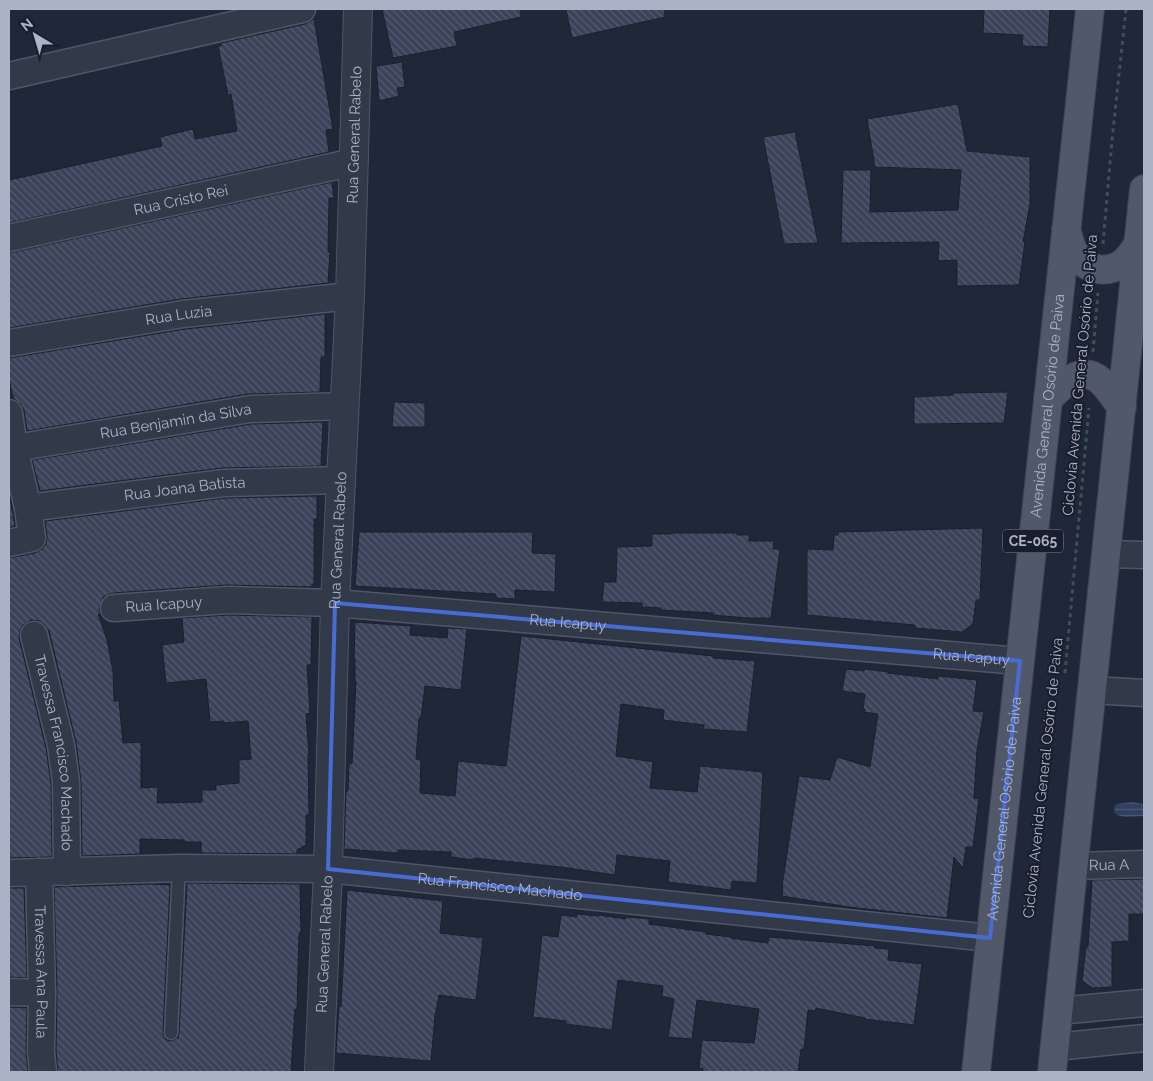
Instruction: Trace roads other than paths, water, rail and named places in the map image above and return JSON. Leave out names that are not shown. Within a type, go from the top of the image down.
[{"type":"main road","name":"Avenida General Osório de Paiva","points":[[976,1072],[1090,9]]},
{"type":"main road","points":[[1053,1060],[1144,190]]},
{"type":"main road","points":[[1066,230],[1073,251],[1080,260],[1091,267],[1100,269],[1113,269],[1124,262],[1130,257],[1138,244]]},
{"type":"main road","points":[[1048,400],[1073,377],[1083,375],[1091,376],[1100,381],[1122,407]]},
{"type":"street","points":[[9,76],[302,9]]},
{"type":"street","name":"Rua General Rabelo","points":[[319,1072],[328,869],[335,603],[350,296],[358,9]]},
{"type":"street","name":"Rua Cristo Rei","points":[[9,238],[354,162]]},
{"type":"street","name":"Rua Luzia","points":[[9,343],[183,314],[350,296]]},
{"type":"street","name":"Rua Benjamin da Silva","points":[[12,449],[250,409],[344,406]]},
{"type":"street","points":[[9,413],[12,449],[28,508],[20,541]]},
{"type":"street","name":"Rua Joana Batista","points":[[28,508],[224,483],[341,480]]},
{"type":"street","points":[[1106,554],[1144,555]]},
{"type":"street","name":"Rua Icapuy","points":[[114,608],[228,600],[335,603],[1020,661]]},
{"type":"street","name":"Travessa Francisco Machado","points":[[34,635],[61,746],[66,782],[67,872]]},
{"type":"street","points":[[1092,690],[1144,693]]},
{"type":"street","name":"Rua A","points":[[1074,866],[1144,864]]},
{"type":"street","name":"Rua Francisco Machado","points":[[9,873],[179,868],[328,869],[990,938]]},
{"type":"street","name":"Travessa Ana Paula","points":[[39,872],[42,993],[41,1052],[43,1072]]},
{"type":"street","points":[[9,992],[42,993]]},
{"type":"street","points":[[1058,1011],[1144,1003]]},
{"type":"street","points":[[1053,1060],[1144,1038]]},
{"type":"lane","points":[[171,1032],[179,868]]},
{"type":"water","points":[[1132,802],[1144,804],[1144,816],[1125,817],[1114,812],[1115,805]]}]
